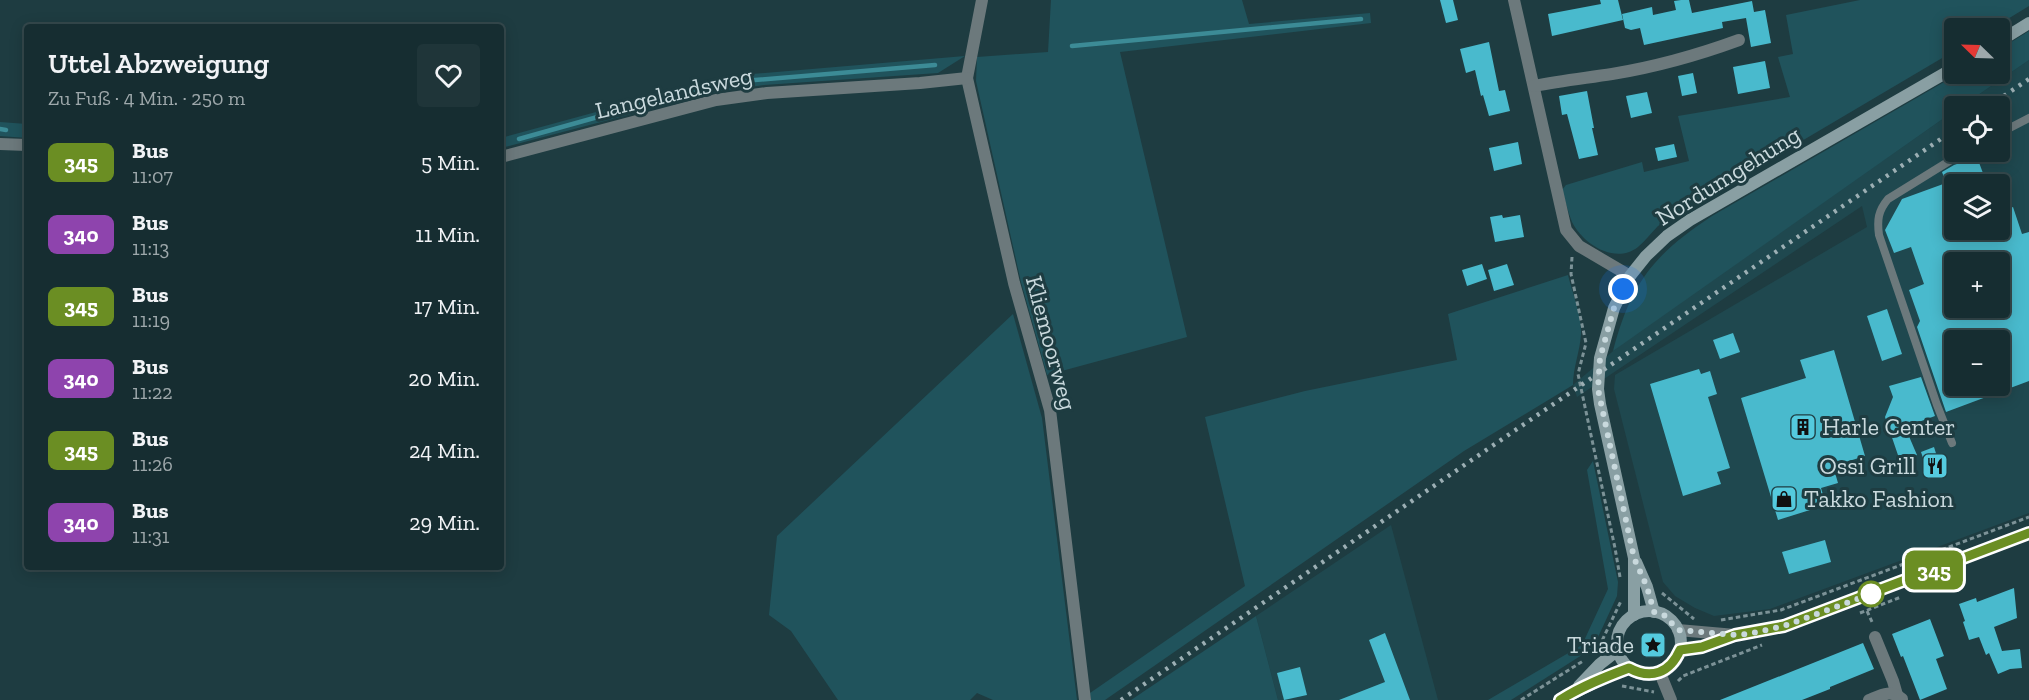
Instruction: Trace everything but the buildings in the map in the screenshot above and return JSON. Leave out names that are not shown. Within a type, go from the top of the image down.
[{"type":"main road","points":[[2010,35],[2029,23]]},
{"type":"main road","name":"Nordumgehung","points":[[1634,615],[1634,558],[1598,389],[1600,358],[1606,333],[1614,308],[1630,276],[1646,255],[1690,220],[1944,74]]},
{"type":"main road","name":"Nordumgehung","points":[[1634,558],[1647,587],[1654,612]]},
{"type":"main road","points":[[1644,611],[1654,612],[1664,615],[1678,630],[1680,650],[1676,660],[1669,668],[1650,675],[1629,668],[1621,660],[1617,640],[1626,621],[1644,611]]},
{"type":"main road","points":[[1574,691],[1600,664],[1618,650]]},
{"type":"main road","points":[[1560,700],[1574,691],[1629,668]]},
{"type":"street","name":"Kliemoorweg","points":[[982,0],[967,78],[1014,283],[1050,410],[1085,700]]},
{"type":"street","points":[[1514,0],[1566,230],[1579,246],[1630,276]]},
{"type":"street","points":[[1533,86],[1571,78],[1612,74],[1663,63],[1739,40]]},
{"type":"street","name":"Langelandsweg","points":[[504,156],[716,100],[767,93],[920,84],[967,78]]},
{"type":"street","points":[[0,144],[24,145]]},
{"type":"street","points":[[1680,650],[1702,647],[1735,635],[1784,626],[2029,533]]},
{"type":"street","points":[[1678,630],[1735,635]]},
{"type":"street","points":[[1875,637],[1900,697]]},
{"type":"street","points":[[1660,673],[1669,695]]},
{"type":"street","points":[[1869,700],[1888,693],[1900,697]]},
{"type":"lane","points":[[2010,128],[2029,118]]},
{"type":"lane","points":[[1948,162],[1888,199],[1881,207],[1877,220],[1879,236],[1952,442]]},
{"type":"path","points":[[1718,620],[1781,610],[2029,517]]},
{"type":"path","points":[[1656,587],[1693,618],[1699,620]]},
{"type":"path","points":[[1597,651],[1622,596]]},
{"type":"path","points":[[1861,598],[1876,632],[1875,637]]},
{"type":"path","points":[[1856,614],[1867,611]]},
{"type":"path","points":[[1617,685],[1669,695],[1683,676],[1771,642]]},
{"type":"path","points":[[1521,700],[1584,661]]},
{"type":"shaded area","points":[[1051,0],[1242,0],[1249,24],[1370,13],[1371,23],[1120,52],[1187,337],[1047,375],[1021,282],[976,81],[977,57],[1048,52]]},
{"type":"shaded area","points":[[1860,0],[2029,0],[2029,6],[2009,18],[1944,18],[1944,57],[1658,226],[1638,247],[1629,252],[1610,253],[1584,238],[1572,222],[1562,190],[1566,185],[1642,162],[1644,172],[1689,161],[1678,116],[1790,97],[1778,57],[1793,54],[1786,15]]},
{"type":"shaded area","points":[[2029,31],[2029,60],[2010,73],[2010,43]]},
{"type":"shaded area","points":[[965,56],[938,73],[764,85],[720,91],[504,147],[504,137],[728,76]]},
{"type":"shaded area","points":[[2029,60],[2029,513],[1770,609],[1714,616],[1695,608],[1675,596],[1663,582],[1614,389],[1615,375],[1867,227],[1862,206],[1577,397],[1573,385],[1625,341],[1944,118],[1944,162],[2010,162],[2010,96],[1977,96],[1994,84],[2010,84],[2010,73]]},
{"type":"shaded area","points":[[1944,82],[1944,84],[1994,84],[1977,96],[1944,96],[1944,118],[1613,351],[1628,307],[1647,273],[1674,244],[1712,216]]},
{"type":"shaded area","points":[[0,122],[24,124],[24,138],[0,136]]},
{"type":"shaded area","points":[[1568,275],[1581,328],[1573,385],[1464,451],[1105,700],[1091,700],[1090,693],[1245,586],[1205,417],[1305,391],[1457,360],[1448,314]]},
{"type":"shaded area","points":[[1013,314],[1042,418],[1077,700],[993,700],[977,693],[970,700],[838,700],[791,631],[769,615],[777,536]]},
{"type":"shaded area","points":[[1593,461],[1618,582],[1617,596],[1593,648],[1511,700],[1488,700],[1582,645],[1608,589],[1587,470]]},
{"type":"shaded area","points":[[1391,525],[1438,700],[1278,700],[1256,616]]},
{"type":"shaded area","points":[[1256,616],[1278,700],[1131,700]]},
{"type":"waterway","points":[[1072,46],[1361,19]]},
{"type":"waterway","points":[[519,139],[719,83],[935,65]]},
{"type":"waterway","points":[[0,129],[6,130]]},
{"type":"railway","points":[[2004,96],[2029,79]]},
{"type":"railway","points":[[1121,700],[1944,137]]},
{"type":"bus line","name":"345","points":[[1560,700],[1574,691],[1629,668],[1650,675],[1660,673],[1676,660],[1680,650],[1702,647],[1735,635],[1784,626],[2029,533]]},
{"type":"place","name":"Harle Center","points":[[1803,427]]},
{"type":"place","name":"Ossi Grill","points":[[1935,466]]},
{"type":"place","name":"Takko Fashion","points":[[1784,499]]},
{"type":"place","name":"Triade","points":[[1653,645]]},
{"type":"route","points":[[1623,289],[1606,333],[1600,358],[1598,389],[1634,558],[1647,587],[1654,612],[1664,615],[1678,630],[1748,634],[1784,626],[1871,594]]}]
